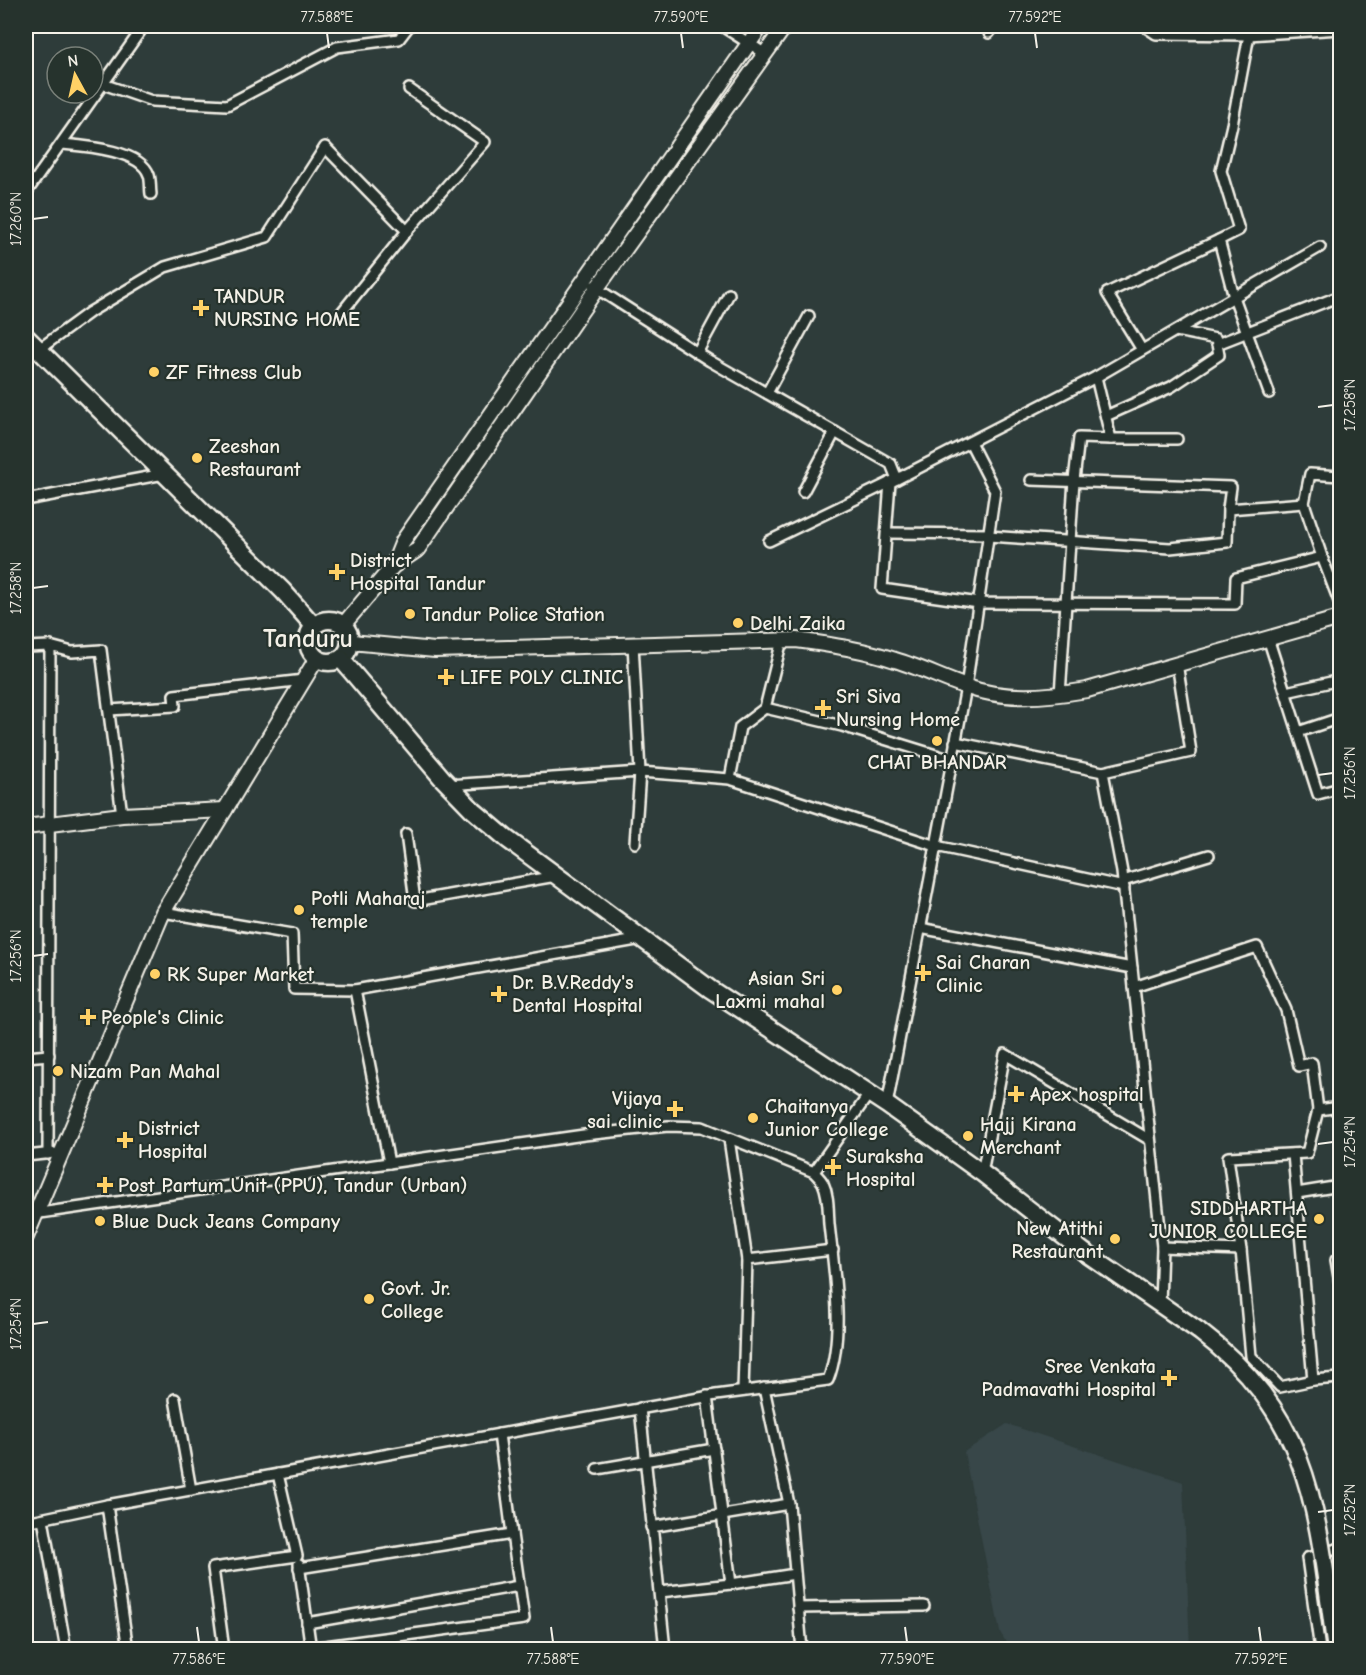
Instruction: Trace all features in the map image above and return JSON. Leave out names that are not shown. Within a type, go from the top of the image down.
[{"type":"highway","points":[[29,341],[283,591],[314,626]]},
{"type":"highway","points":[[323,620],[331,620],[344,626],[351,642],[349,650],[341,659],[333,662],[317,658],[308,646],[310,631],[314,626],[323,620]]},
{"type":"highway","points":[[341,659],[448,785],[507,839],[710,989],[887,1105],[982,1173],[1084,1252],[1199,1331],[1251,1378],[1269,1400],[1296,1450],[1312,1504],[1336,1650]]},
{"type":"street","points":[[105,81],[144,26]]},
{"type":"street","points":[[105,85],[152,101],[227,105],[337,47],[399,39],[408,26]]},
{"type":"street","points":[[723,26],[764,53]]},
{"type":"street","points":[[393,566],[403,541],[761,26]]},
{"type":"street","points":[[344,626],[393,566],[417,550],[597,288],[785,26]]},
{"type":"street","points":[[1144,26],[1156,34],[1249,35],[1341,29]]},
{"type":"street","points":[[1142,350],[1107,294],[1239,230],[1221,171],[1249,35]]},
{"type":"street","points":[[338,317],[407,231],[485,142],[409,89]]},
{"type":"street","points":[[26,193],[89,105]]},
{"type":"street","points":[[62,144],[98,147],[135,159],[148,173],[151,194]]},
{"type":"street","points":[[29,341],[90,312],[165,267],[267,237],[325,147],[407,231]]},
{"type":"street","points":[[1219,240],[1234,297],[1269,393]]},
{"type":"street","points":[[769,541],[894,481],[1096,377],[1320,248]]},
{"type":"street","points":[[584,279],[697,353],[891,464],[894,481],[882,589],[979,601],[1065,604],[1235,604],[1236,578],[1322,557]]},
{"type":"street","points":[[697,353],[729,294]]},
{"type":"street","points":[[1217,344],[1341,296]]},
{"type":"street","points":[[767,393],[809,316]]},
{"type":"street","points":[[1106,416],[1171,387],[1219,355],[1216,339],[1176,331]]},
{"type":"street","points":[[1096,377],[1111,439]]},
{"type":"street","points":[[802,492],[835,432]]},
{"type":"street","points":[[1060,695],[1074,480],[1079,438],[1177,439]]},
{"type":"street","points":[[887,1105],[966,687],[994,491],[970,442]]},
{"type":"street","points":[[26,500],[164,474]]},
{"type":"street","points":[[1341,476],[1310,474],[1304,504],[1341,604]]},
{"type":"street","points":[[888,533],[988,535],[1170,548],[1227,543],[1231,487],[1030,480]]},
{"type":"street","points":[[1228,509],[1304,504]]},
{"type":"street","points":[[351,642],[435,650],[782,640],[851,648],[894,659],[966,687],[1004,696],[1047,697],[1087,690],[1341,618]]},
{"type":"street","points":[[1268,638],[1318,794],[1341,788]]},
{"type":"street","points":[[730,779],[740,727],[765,708],[782,640]]},
{"type":"street","points":[[633,644],[640,772],[635,843]]},
{"type":"street","points":[[26,647],[50,646],[72,652],[101,650],[122,815]]},
{"type":"street","points":[[50,646],[49,1055],[56,1153]]},
{"type":"street","points":[[26,1237],[31,1214],[56,1153],[163,912],[317,658]]},
{"type":"street","points":[[956,742],[1103,772],[1191,752],[1178,663]]},
{"type":"street","points":[[108,710],[175,706],[174,695],[304,680]]},
{"type":"street","points":[[1286,692],[1341,680]]},
{"type":"street","points":[[765,708],[842,726],[952,760]]},
{"type":"street","points":[[1298,732],[1341,718]]},
{"type":"street","points":[[448,785],[640,772],[730,779],[936,846],[1123,884],[1209,855]]},
{"type":"street","points":[[1103,772],[1123,884],[1162,1248],[1160,1304]]},
{"type":"street","points":[[26,826],[122,815],[225,810]]},
{"type":"street","points":[[406,834],[415,901],[556,876]]},
{"type":"street","points":[[163,912],[292,934],[294,989],[355,990],[642,939]]},
{"type":"street","points":[[920,928],[1132,968]]},
{"type":"street","points":[[1134,987],[1257,947],[1286,1010],[1299,1066],[1312,1063],[1318,1110],[1307,1153],[1228,1157],[1241,1250],[1251,1356],[1280,1387],[1313,1380],[1341,1378]]},
{"type":"street","points":[[355,990],[388,1163]]},
{"type":"street","points":[[982,1173],[1005,1054],[1150,1140]]},
{"type":"street","points":[[26,1057],[49,1055]]},
{"type":"street","points":[[814,1172],[869,1094]]},
{"type":"street","points":[[1318,1110],[1341,1107]]},
{"type":"street","points":[[26,1522],[107,1504],[707,1396],[828,1380],[834,1365],[835,1342],[833,1250],[828,1202],[822,1182],[814,1172],[702,1127],[668,1126],[31,1214]]},
{"type":"street","points":[[729,1139],[747,1260],[743,1391]]},
{"type":"street","points":[[26,1156],[56,1153]]},
{"type":"street","points":[[1293,1154],[1313,1380]]},
{"type":"street","points":[[1296,1193],[1341,1186]]},
{"type":"street","points":[[1162,1248],[1241,1250]]},
{"type":"street","points":[[747,1260],[833,1250]]},
{"type":"street","points":[[1341,1260],[1336,1260],[1341,1284]]},
{"type":"street","points":[[764,1388],[789,1504],[802,1650]]},
{"type":"street","points":[[707,1396],[731,1584]]},
{"type":"street","points":[[175,1399],[191,1490]]},
{"type":"street","points":[[640,1408],[665,1650]]},
{"type":"street","points":[[278,1474],[297,1556],[310,1649],[524,1619],[499,1434]]},
{"type":"street","points":[[597,1469],[714,1449]]},
{"type":"street","points":[[107,1504],[128,1650]]},
{"type":"street","points":[[651,1527],[789,1504]]},
{"type":"street","points":[[43,1520],[66,1650]]},
{"type":"street","points":[[299,1568],[512,1534]]},
{"type":"street","points":[[1320,1650],[1307,1558],[1341,1548]]},
{"type":"street","points":[[224,1650],[213,1568],[297,1556]]},
{"type":"street","points":[[660,1592],[795,1574]]},
{"type":"street","points":[[307,1623],[519,1586]]},
{"type":"street","points":[[798,1608],[924,1606]]},
{"type":"shaded area","points":[[1007,1424],[1183,1482],[1190,1649],[1010,1649],[1000,1632],[964,1452]]},
{"type":"place","name":"TANDUR NURSING HOME","points":[[201,308]]},
{"type":"place","name":"ZF Fitness Club","points":[[154,372]]},
{"type":"place","name":"Zeeshan Restaurant","points":[[197,458]]},
{"type":"place","name":"District Hospital Tandur","points":[[337,572]]},
{"type":"place","name":"Tandur Police Station","points":[[410,614]]},
{"type":"place","name":"Delhi Zaika","points":[[738,623]]},
{"type":"place","name":"LIFE POLY CLINIC","points":[[446,677]]},
{"type":"place","name":"Sri Siva Nursing Home","points":[[823,708]]},
{"type":"place","name":"CHAT BHANDAR","points":[[937,741]]},
{"type":"place","name":"Potli Maharaj temple","points":[[299,910]]},
{"type":"place","name":"Sai Charan Clinic","points":[[923,973]]},
{"type":"place","name":"RK Super Market","points":[[155,974]]},
{"type":"place","name":"Asian Sri Laxmi mahal","points":[[837,990]]},
{"type":"place","name":"Dr. B.V.Reddy's Dental Hospital","points":[[499,994]]},
{"type":"place","name":"People's Clinic","points":[[88,1017]]},
{"type":"place","name":"Nizam Pan Mahal","points":[[58,1071]]},
{"type":"place","name":"Apex hospital","points":[[1016,1094]]},
{"type":"place","name":"Vijaya sai clinic","points":[[675,1109]]},
{"type":"place","name":"Chaitanya Junior College","points":[[753,1118]]},
{"type":"place","name":"Hajj Kirana Merchant","points":[[968,1136]]},
{"type":"place","name":"District Hospital","points":[[125,1140]]},
{"type":"place","name":"Suraksha Hospital","points":[[833,1167]]},
{"type":"place","name":"Post Partum Unit (PPU), Tandur (Urban)","points":[[105,1185]]},
{"type":"place","name":"SIDDHARTHA JUNIOR COLLEGE","points":[[1319,1219]]},
{"type":"place","name":"Blue Duck Jeans Company","points":[[100,1221]]},
{"type":"place","name":"New Atithi Restaurant","points":[[1115,1239]]},
{"type":"place","name":"Govt. Jr. College","points":[[369,1299]]},
{"type":"place","name":"Sree Venkata Padmavathi Hospital","points":[[1169,1378]]},
{"type":"district","name":"Tanduru","points":[[308,639]]}]
